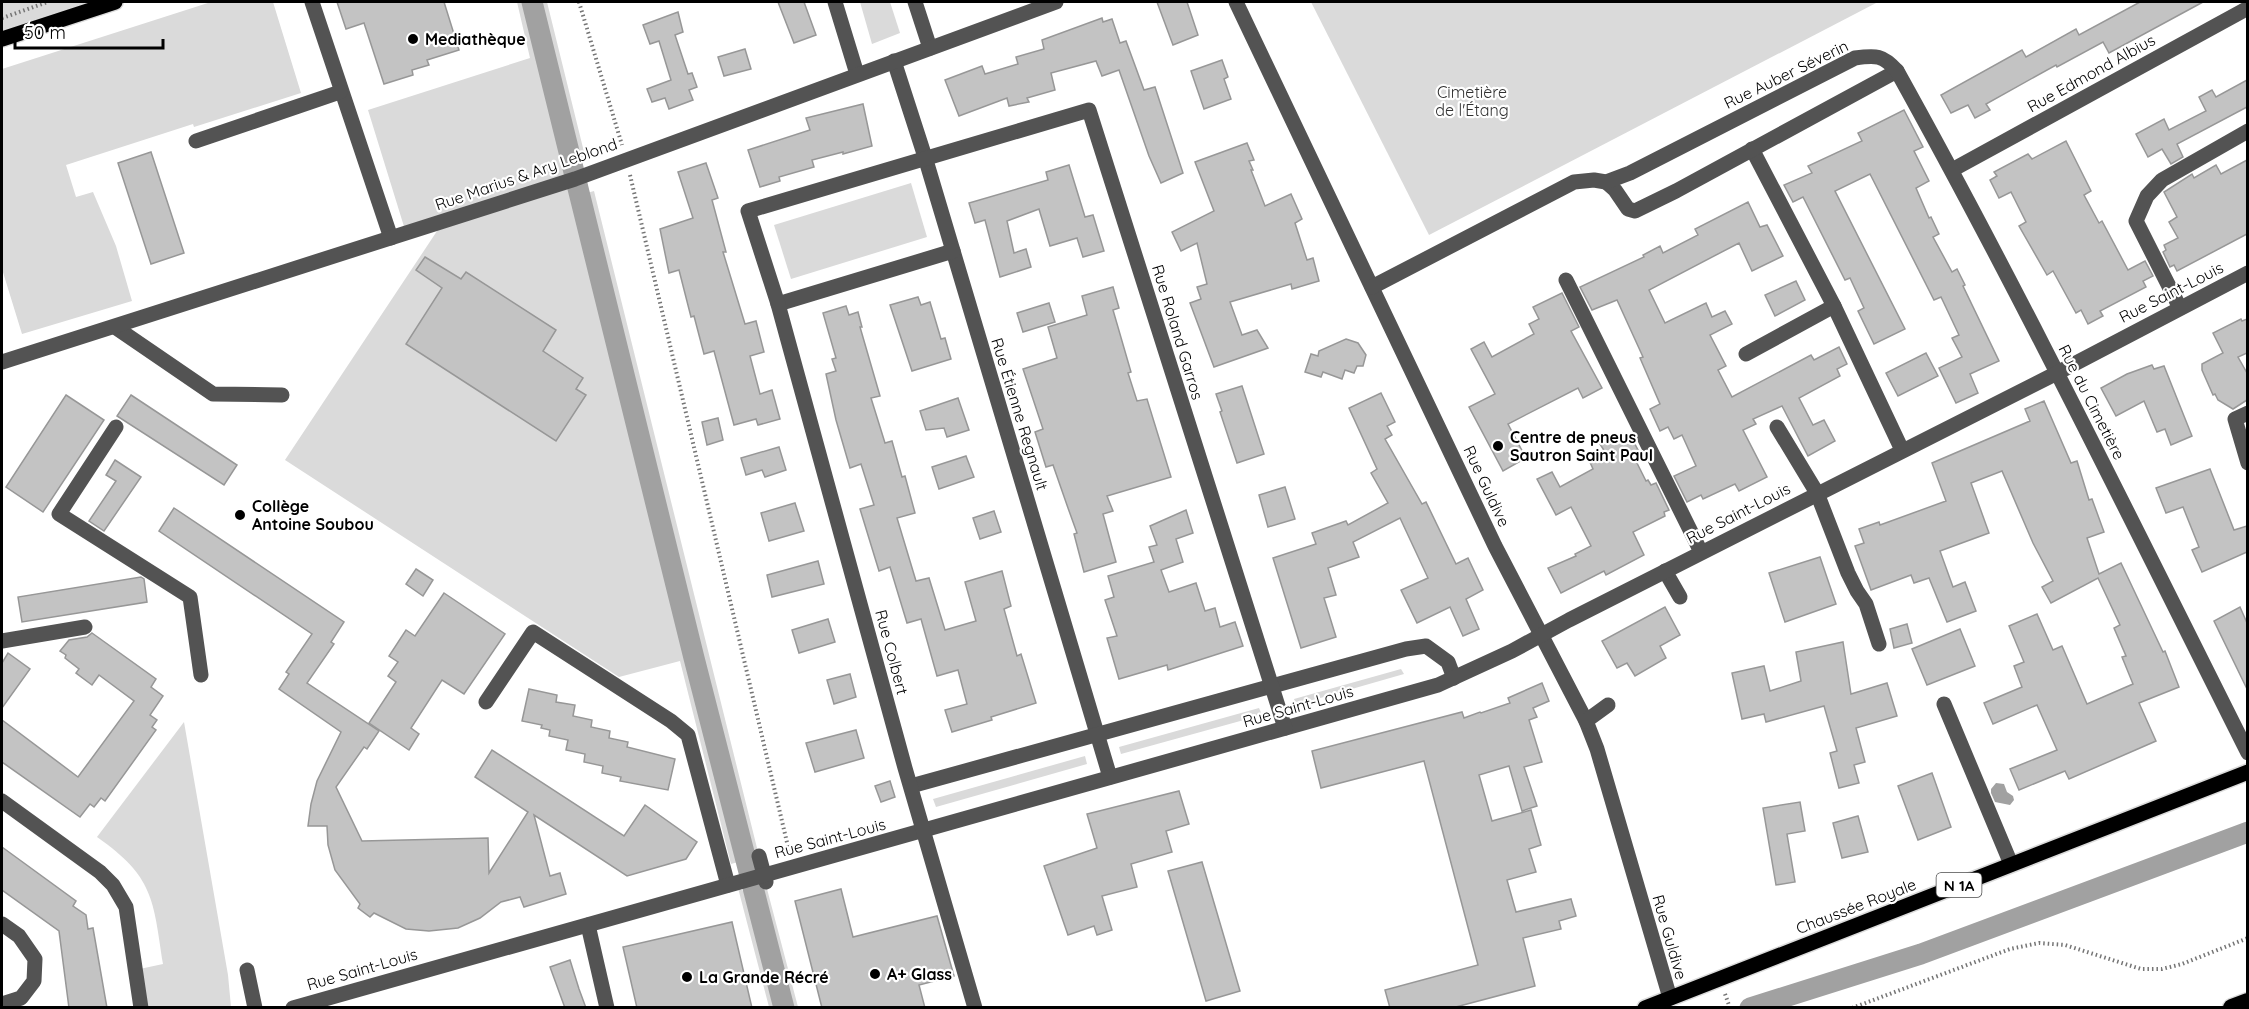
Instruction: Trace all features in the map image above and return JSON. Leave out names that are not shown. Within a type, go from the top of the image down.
[{"type":"highway","points":[[2232,1008],[2247,1002]]},
{"type":"main road","points":[[2,39],[116,2]]},
{"type":"main road","name":"Chaussée Royale","points":[[1645,1008],[2247,772]]},
{"type":"street","points":[[312,2],[340,92],[391,238]]},
{"type":"street","points":[[835,2],[857,74]]},
{"type":"street","points":[[915,2],[930,48]]},
{"type":"street","name":"Rue Marius & Ary Leblond","points":[[2,362],[561,183],[1056,2]]},
{"type":"street","name":"Rue Guldive","points":[[1236,2],[1540,635],[1586,721],[1597,749],[1670,998]]},
{"type":"street","name":"Rue Edmond Albius","points":[[1952,170],[2247,8]]},
{"type":"street","name":"Rue Auber Séverin","points":[[1372,287],[1575,182],[1594,180],[1606,182],[1630,173],[1855,58],[1869,56],[1887,59],[1897,71]]},
{"type":"street","name":"Rue Étienne Regnault","points":[[894,61],[925,157],[1110,777]]},
{"type":"street","points":[[1606,182],[1615,190],[1628,209],[1635,211],[1897,71]]},
{"type":"street","name":"Rue du Cimetière","points":[[1897,71],[1952,170],[2057,373],[2247,753]]},
{"type":"street","points":[[196,141],[340,92]]},
{"type":"street","name":"Rue Roland Garros","points":[[925,157],[1089,110],[1285,728]]},
{"type":"street","points":[[2180,308],[2136,221],[2147,196],[2162,180],[2247,131]]},
{"type":"street","points":[[1752,148],[1834,306],[1902,450]]},
{"type":"street","name":"Rue Colbert","points":[[925,157],[748,211],[778,304],[911,786],[975,1008]]},
{"type":"street","points":[[778,304],[953,251]]},
{"type":"street","name":"Rue Saint-Louis","points":[[293,1008],[734,885],[765,880],[793,867],[1454,678],[1512,651],[1701,552],[2057,373],[2247,273]]},
{"type":"street","points":[[1566,280],[1701,552]]},
{"type":"street","points":[[1746,354],[1834,306]]},
{"type":"street","points":[[115,327],[213,394],[282,395]]},
{"type":"street","points":[[2247,413],[2235,419],[2247,463]]},
{"type":"street","points":[[116,427],[59,514],[190,597],[201,675]]},
{"type":"street","points":[[1777,427],[1817,493],[1848,573],[1866,604],[1880,644]]},
{"type":"street","points":[[1665,571],[1680,597]]},
{"type":"street","points":[[2,641],[85,627]]},
{"type":"street","points":[[486,702],[533,632],[671,721],[688,735],[734,885]]},
{"type":"street","points":[[911,786],[1406,649],[1426,646],[1448,662],[1454,678]]},
{"type":"street","points":[[1944,704],[2012,864]]},
{"type":"street","points":[[1586,721],[1608,705]]},
{"type":"street","points":[[2,801],[100,872],[113,885],[126,907],[141,1008]]},
{"type":"street","points":[[759,856],[765,880]]},
{"type":"street","points":[[731,864],[734,885]]},
{"type":"street","points":[[2,924],[19,936],[35,959],[34,981],[21,998],[2,1004]]},
{"type":"street","points":[[588,925],[607,1008]]},
{"type":"street","points":[[247,970],[255,1008]]},
{"type":"path","points":[[2,18],[48,2]]},
{"type":"path","points":[[579,2],[626,160],[793,867]]},
{"type":"path","points":[[1852,1008],[2010,949],[2039,943],[2065,945],[2141,969],[2162,969],[2182,964],[2247,938]]},
{"type":"path","points":[[1725,993],[1730,1008]]},
{"type":"green space","points":[[2,2],[115,2],[2,39]]},
{"type":"green space","points":[[211,2],[273,2],[301,93],[194,127],[193,124],[66,165],[76,197],[93,192],[116,246],[132,301],[22,334],[2,269],[2,69]]},
{"type":"green space","points":[[517,2],[547,2],[585,156],[571,161],[579,195],[594,191],[759,856],[731,864],[680,661],[619,677],[285,460],[443,222],[406,233],[368,110],[530,58]]},
{"type":"green space","points":[[860,2],[890,2],[900,33],[872,44]]},
{"type":"green space","name":"Cimetière de l'Étang","points":[[1311,2],[1878,2],[1429,235]]},
{"type":"green space","points":[[911,183],[927,237],[791,279],[774,225]]},
{"type":"green space","points":[[1401,669],[1404,674],[1296,705],[1294,699]]},
{"type":"green space","points":[[1259,708],[1262,715],[1121,754],[1119,747]]},
{"type":"green space","points":[[184,722],[228,975],[231,1007],[141,1007],[135,970],[163,964],[153,906],[148,891],[130,865],[97,837]]},
{"type":"green space","points":[[1085,756],[1087,764],[936,807],[933,799]]},
{"type":"green space","points":[[766,885],[798,1007],[769,1007],[738,888],[755,897]]},
{"type":"shaded area","points":[[1996,783],[2004,784],[2007,792],[2013,796],[2014,800],[2010,805],[1995,802],[1991,789]]},
{"type":"building","name":"Mediathèque","points":[[337,2],[444,2],[459,50],[427,60],[429,65],[412,70],[413,75],[384,84],[364,23],[346,29]]},
{"type":"building","points":[[778,2],[804,2],[816,35],[794,43]]},
{"type":"building","points":[[1157,2],[1187,2],[1198,35],[1173,45]]},
{"type":"building","points":[[2140,2],[2203,2],[2109,53],[2103,42],[2057,67],[2056,65],[1986,104],[1990,110],[1975,118],[1968,105],[1951,113],[1941,95],[2022,50],[2026,57],[2076,29],[2079,35]]},
{"type":"building","points":[[678,12],[683,32],[675,35],[688,74],[692,73],[697,87],[689,90],[693,100],[669,109],[665,98],[652,102],[647,89],[671,80],[659,41],[650,44],[643,25]]},
{"type":"building","points":[[1102,18],[1103,22],[1112,19],[1120,43],[1126,41],[1144,90],[1155,87],[1183,173],[1161,183],[1149,156],[1119,70],[1102,76],[1096,61],[1051,73],[1055,90],[1027,98],[1029,102],[1009,106],[1007,98],[959,116],[945,80],[982,66],[985,74],[1018,64],[1016,57],[1044,49],[1042,40]]},
{"type":"building","points":[[745,49],[751,69],[724,76],[718,57]]},
{"type":"building","points":[[1222,60],[1228,77],[1224,79],[1231,99],[1204,109],[1191,71]]},
{"type":"building","points":[[2247,80],[2247,107],[2177,144],[2183,157],[2171,164],[2162,149],[2148,157],[2136,134],[2164,119],[2169,130],[2206,111],[2199,97],[2212,90],[2216,97]]},
{"type":"building","points":[[863,104],[872,146],[812,160],[814,167],[779,177],[780,181],[760,187],[748,150],[810,130],[806,118]]},
{"type":"building","points":[[1904,110],[1923,147],[1914,151],[1929,181],[1916,188],[1939,234],[1933,237],[1952,272],[1957,269],[1999,361],[1970,374],[1978,393],[1956,403],[1939,368],[1962,357],[1952,338],[1959,335],[1941,297],[1934,300],[1870,174],[1835,191],[1905,329],[1874,344],[1858,311],[1864,308],[1850,278],[1845,280],[1803,197],[1793,202],[1784,185],[1812,173],[1808,166],[1862,141],[1858,133]]},
{"type":"building","points":[[2066,141],[2091,191],[2084,195],[2099,223],[2102,221],[2128,270],[2145,261],[2153,276],[2143,281],[2146,287],[2100,311],[2103,316],[2088,324],[2081,310],[2076,313],[2053,271],[2047,275],[2019,226],[2026,222],[2011,192],[1999,198],[1990,180],[1997,176],[1994,172],[2028,154],[2032,159]]},
{"type":"building","points":[[1247,143],[1254,160],[1249,161],[1253,170],[1251,170],[1265,206],[1291,194],[1302,219],[1295,223],[1307,260],[1313,258],[1319,281],[1292,289],[1291,284],[1230,302],[1242,335],[1257,330],[1268,348],[1214,367],[1190,303],[1201,299],[1197,287],[1207,284],[1197,243],[1181,251],[1172,232],[1214,211],[1195,162]]},
{"type":"building","points":[[151,152],[184,253],[151,264],[118,163]]},
{"type":"building","points":[[2247,160],[2247,234],[2177,271],[2174,265],[2170,267],[2163,252],[2166,250],[2164,245],[2178,238],[2169,222],[2177,217],[2164,192],[2192,174],[2194,178],[2216,165],[2221,174]]},
{"type":"building","points":[[706,163],[718,198],[712,200],[726,252],[723,252],[745,324],[756,321],[764,352],[750,356],[760,394],[772,390],[780,419],[758,425],[756,419],[734,425],[714,351],[704,354],[694,316],[691,317],[679,270],[669,273],[660,229],[693,218],[678,172]]},
{"type":"building","points":[[1069,165],[1085,217],[1093,215],[1104,251],[1083,257],[1077,238],[1050,246],[1039,209],[1007,221],[1014,253],[1026,249],[1031,267],[1000,277],[985,220],[975,223],[969,203],[1048,180],[1046,172]]},
{"type":"building","points":[[1748,202],[1760,227],[1767,225],[1783,256],[1752,271],[1739,243],[1649,290],[1665,323],[1706,303],[1712,317],[1725,311],[1732,324],[1710,335],[1726,366],[1718,370],[1732,397],[1811,355],[1814,360],[1839,347],[1847,364],[1837,369],[1840,376],[1799,398],[1813,425],[1824,420],[1835,441],[1808,456],[1782,406],[1753,419],[1756,424],[1743,430],[1767,477],[1739,491],[1735,484],[1703,499],[1701,495],[1687,502],[1674,476],[1696,466],[1682,435],[1674,439],[1668,427],[1660,431],[1650,409],[1660,404],[1640,358],[1643,357],[1617,300],[1592,310],[1580,287],[1644,257],[1643,255],[1660,246],[1663,253],[1698,235],[1695,229]]},
{"type":"building","points":[[425,257],[461,279],[466,272],[556,330],[543,351],[583,378],[576,389],[586,395],[556,441],[406,344],[442,288],[416,270]]},
{"type":"building","points":[[1796,281],[1805,300],[1775,316],[1765,295]]},
{"type":"building","points":[[1113,287],[1119,308],[1113,310],[1131,372],[1128,373],[1137,401],[1147,399],[1171,477],[1107,496],[1113,511],[1103,514],[1116,562],[1084,572],[1074,534],[1077,533],[1053,465],[1046,467],[1035,432],[1043,429],[1023,369],[1057,358],[1048,327],[1087,315],[1082,296]]},
{"type":"building","points":[[1562,293],[1579,327],[1571,331],[1602,388],[1583,398],[1578,388],[1508,424],[1526,458],[1503,471],[1469,407],[1495,394],[1471,349],[1484,342],[1492,357],[1534,334],[1529,324],[1539,319],[1533,307]]},
{"type":"building","points":[[918,297],[921,305],[930,302],[941,339],[945,338],[951,359],[912,371],[890,305]]},
{"type":"building","points":[[1049,303],[1055,322],[1023,332],[1017,313]]},
{"type":"building","points":[[846,306],[849,315],[858,312],[862,327],[860,327],[880,396],[871,398],[885,443],[892,441],[915,513],[897,518],[916,581],[929,578],[945,630],[976,621],[965,582],[1002,571],[1011,606],[1004,609],[1017,656],[1021,654],[1036,703],[952,732],[945,710],[967,704],[958,670],[937,676],[921,619],[907,623],[890,567],[879,571],[860,509],[874,505],[861,464],[850,468],[836,420],[826,374],[836,371],[832,359],[836,358],[823,313]]},
{"type":"building","points":[[2241,319],[2242,321],[2247,319],[2247,353],[2238,357],[2247,373],[2247,400],[2233,409],[2218,400],[2215,394],[2213,395],[2202,370],[2202,364],[2223,353],[2213,333]]},
{"type":"building","points":[[1346,339],[1358,343],[1366,355],[1363,366],[1357,366],[1354,373],[1345,370],[1342,379],[1323,372],[1321,377],[1305,372],[1311,354],[1318,356],[1319,351]]},
{"type":"building","points":[[1926,353],[1938,376],[1898,396],[1886,373]]},
{"type":"building","points":[[2152,365],[2154,369],[2164,366],[2192,436],[2171,445],[2165,429],[2157,432],[2144,401],[2116,416],[2101,388],[2127,374]]},
{"type":"building","points":[[1242,386],[1264,454],[1237,463],[1216,394]]},
{"type":"building","points":[[1381,393],[1395,422],[1387,426],[1392,435],[1385,439],[1422,504],[1426,502],[1456,564],[1468,558],[1483,590],[1466,599],[1479,629],[1463,636],[1450,607],[1417,623],[1401,590],[1428,578],[1400,518],[1353,542],[1359,557],[1328,568],[1336,595],[1324,598],[1336,637],[1301,648],[1273,558],[1316,544],[1312,533],[1346,521],[1348,525],[1388,503],[1371,473],[1377,469],[1349,408]]},
{"type":"building","points":[[66,395],[104,420],[43,512],[6,487]]},
{"type":"building","points":[[131,395],[237,465],[224,485],[117,416]]},
{"type":"building","points":[[958,398],[969,430],[947,437],[944,428],[926,430],[920,411]]},
{"type":"building","points":[[2044,401],[2071,463],[2077,461],[2089,500],[2092,499],[2104,532],[2087,538],[2099,574],[2121,563],[2163,652],[2165,651],[2179,687],[2139,703],[2156,741],[2069,779],[2065,771],[2019,790],[2010,769],[2057,750],[2037,705],[1993,724],[1984,703],[2022,687],[2014,666],[2024,662],[2009,626],[2037,614],[2053,650],[2062,646],[2087,704],[2133,684],[2122,657],[2126,656],[2114,628],[2120,625],[2098,578],[2051,603],[2042,587],[2053,581],[2033,543],[2002,471],[1971,483],[1989,533],[1940,551],[1953,587],[1965,582],[1976,611],[1947,622],[1929,578],[1914,583],[1911,575],[1871,590],[1855,546],[1864,543],[1859,529],[1879,522],[1880,525],[1946,501],[1932,463],[2030,421],[2025,409]]},
{"type":"building","points":[[718,418],[723,440],[707,445],[702,422]]},
{"type":"building","points":[[1622,433],[1624,438],[1630,435],[1638,450],[1632,453],[1646,481],[1648,480],[1651,485],[1656,483],[1669,510],[1664,512],[1665,516],[1633,532],[1644,555],[1606,575],[1604,571],[1561,593],[1548,568],[1576,556],[1575,554],[1591,546],[1571,507],[1556,515],[1537,479],[1552,472],[1560,487],[1593,469],[1589,460],[1605,452],[1600,444]]},
{"type":"building","points":[[779,447],[786,470],[765,477],[762,470],[746,475],[741,458]]},
{"type":"building","points":[[966,456],[974,477],[939,489],[932,467]]},
{"type":"building","points":[[115,460],[141,477],[104,531],[89,521],[116,481],[106,475]]},
{"type":"building","points":[[2210,469],[2234,530],[2247,526],[2247,552],[2202,572],[2192,550],[2199,547],[2183,507],[2166,513],[2156,488]]},
{"type":"building","points":[[1285,487],[1295,519],[1268,527],[1259,495]]},
{"type":"building","points":[[795,503],[804,531],[769,541],[761,513]]},
{"type":"building","points":[[174,508],[344,622],[331,642],[334,644],[307,683],[379,731],[367,749],[364,747],[336,787],[362,841],[488,838],[489,873],[528,812],[475,777],[492,750],[624,836],[645,805],[697,842],[686,859],[627,876],[534,815],[550,876],[560,873],[566,894],[524,907],[520,897],[501,902],[480,918],[458,928],[429,931],[406,929],[374,913],[370,917],[358,908],[360,904],[335,870],[328,845],[327,826],[308,826],[317,781],[341,732],[279,689],[289,674],[286,672],[312,634],[159,531]]},
{"type":"building","points":[[1186,510],[1193,533],[1176,539],[1183,562],[1161,570],[1169,592],[1196,583],[1205,611],[1215,608],[1220,627],[1235,622],[1243,646],[1168,670],[1167,665],[1119,679],[1107,638],[1117,636],[1105,600],[1114,597],[1108,576],[1154,562],[1149,547],[1157,545],[1150,526]]},
{"type":"building","points":[[994,511],[1001,532],[980,539],[973,518]]},
{"type":"building","points":[[1820,557],[1836,604],[1785,622],[1769,573]]},
{"type":"building","points":[[818,561],[824,584],[772,597],[767,575]]},
{"type":"building","points":[[416,569],[433,580],[423,596],[406,584]]},
{"type":"building","points":[[141,577],[144,579],[147,602],[22,622],[18,597]]},
{"type":"building","points":[[444,593],[505,634],[464,694],[442,680],[411,728],[419,734],[409,750],[369,723],[396,682],[388,676],[398,662],[389,656],[406,630],[415,636]]},
{"type":"building","points":[[1665,607],[1680,635],[1660,646],[1666,658],[1635,676],[1627,663],[1617,668],[1602,641]]},
{"type":"building","points":[[2240,607],[2247,623],[2247,689],[2214,621]]},
{"type":"building","points":[[828,619],[835,642],[799,653],[792,630]]},
{"type":"building","points":[[1907,624],[1912,643],[1894,648],[1890,629]]},
{"type":"building","points":[[1960,629],[1975,666],[1927,685],[1912,649]]},
{"type":"building","points":[[92,633],[156,679],[151,687],[163,696],[150,715],[157,720],[152,727],[156,730],[105,801],[101,798],[94,807],[90,804],[80,817],[2,762],[2,720],[78,777],[134,701],[99,675],[92,685],[76,673],[79,669],[60,651],[69,640],[87,637]]},
{"type":"building","points":[[1843,642],[1851,694],[1887,683],[1897,716],[1856,728],[1865,762],[1854,765],[1859,783],[1839,788],[1830,753],[1837,751],[1824,706],[1766,722],[1764,714],[1742,719],[1732,673],[1764,666],[1770,691],[1801,681],[1796,652]]},
{"type":"building","points":[[8,653],[30,669],[2,708],[2,663]]},
{"type":"building","points":[[850,674],[856,697],[834,704],[827,680]]},
{"type":"building","points":[[1542,683],[1549,701],[1533,708],[1537,717],[1529,720],[1542,762],[1524,767],[1537,806],[1522,811],[1509,766],[1479,775],[1492,821],[1531,810],[1541,845],[1529,849],[1536,872],[1507,880],[1516,912],[1571,899],[1576,916],[1559,921],[1561,929],[1523,938],[1535,986],[1452,1008],[1390,1008],[1385,990],[1478,965],[1424,761],[1321,788],[1312,751],[1462,712],[1464,718],[1481,713],[1510,703],[1508,698]]},
{"type":"building","points":[[529,689],[557,695],[556,702],[575,705],[573,716],[592,720],[591,727],[610,731],[609,738],[628,742],[627,747],[675,759],[668,790],[620,781],[621,777],[602,773],[603,766],[584,762],[585,754],[566,750],[568,740],[549,736],[550,730],[541,728],[542,725],[522,721]]},
{"type":"building","points":[[856,730],[864,758],[815,772],[806,743]]},
{"type":"building","points":[[1932,773],[1951,827],[1918,840],[1898,786]]},
{"type":"building","points":[[890,781],[895,797],[881,802],[875,786]]},
{"type":"building","points":[[1179,791],[1189,824],[1166,831],[1172,852],[1131,864],[1137,887],[1102,896],[1112,930],[1097,935],[1094,926],[1068,935],[1044,866],[1097,848],[1087,814]]},
{"type":"building","points":[[1800,802],[1805,831],[1787,834],[1795,882],[1776,885],[1763,808]]},
{"type":"building","points":[[1858,816],[1868,852],[1842,858],[1833,823]]},
{"type":"building","points":[[2,847],[76,901],[73,906],[86,915],[88,929],[93,928],[107,1008],[69,1008],[59,931],[2,890]]},
{"type":"building","points":[[1202,862],[1240,991],[1206,1001],[1168,871]]},
{"type":"building","points":[[841,889],[853,937],[937,916],[954,976],[919,985],[925,1008],[822,1008],[795,901]]},
{"type":"building","name":"La Grande Récré","points":[[732,922],[752,1008],[637,1008],[623,947]]},
{"type":"building","points":[[570,960],[586,1008],[565,1008],[550,967]]},
{"type":"waterway","points":[[532,2],[694,658],[784,1008]]},
{"type":"waterway","points":[[1750,1008],[1921,954],[2248,832]]},
{"type":"place","name":"Mediathèque","points":[[413,39]]},
{"type":"place","name":"Centre de pneus Sautron Saint Paul","points":[[1498,446]]},
{"type":"place","name":"Collège Antoine Soubou","points":[[240,515]]},
{"type":"place","name":"A+ Glass","points":[[875,974]]},
{"type":"place","name":"La Grande Récré","points":[[687,977]]}]
